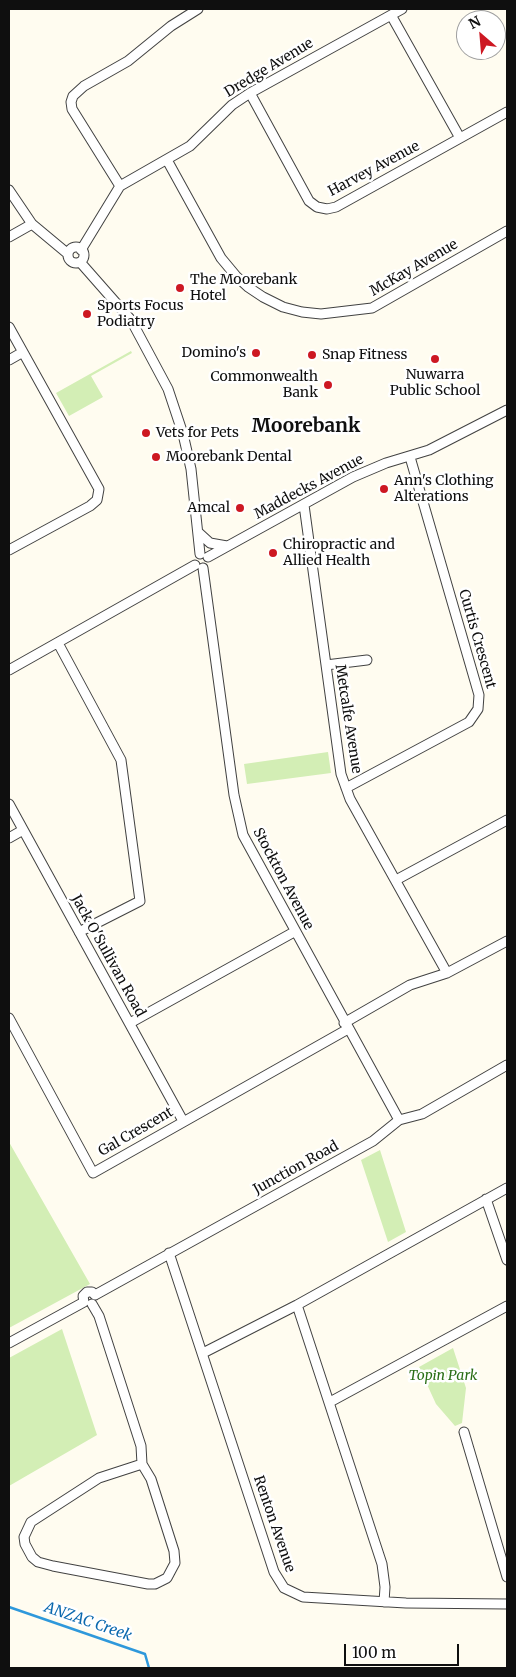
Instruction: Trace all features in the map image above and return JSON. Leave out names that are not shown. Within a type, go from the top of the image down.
[{"type":"street","points":[[120,186],[75,115],[69,96],[128,61],[171,26],[198,9]]},
{"type":"street","name":"Dredge Avenue","points":[[81,250],[120,186],[195,142],[232,105],[250,93],[402,9]]},
{"type":"street","points":[[391,15],[460,138]]},
{"type":"street","name":"Harvey Avenue","points":[[250,93],[309,200],[323,209],[336,206],[507,112]]},
{"type":"street","name":"McKay Avenue","points":[[167,160],[221,258],[236,276],[248,287],[282,307],[302,312],[321,314],[372,308],[507,231]]},
{"type":"street","points":[[9,190],[32,224],[68,254],[70,261],[80,262],[131,320],[168,389],[187,452],[197,532],[208,564],[199,566],[9,670]]},
{"type":"street","points":[[9,237],[32,224]]},
{"type":"street","points":[[68,254],[74,248],[81,250],[84,256],[80,262]]},
{"type":"street","points":[[9,327],[99,489],[97,500],[90,506],[9,550]]},
{"type":"street","points":[[9,360],[23,352]]},
{"type":"street","name":"Maddecks Avenue","points":[[204,555],[228,546],[368,470],[447,442],[507,412]]},
{"type":"street","name":"Curtis Crescent","points":[[346,788],[468,722],[478,709],[479,695],[410,456]]},
{"type":"street","name":"Metcalfe Avenue","points":[[304,505],[341,774],[346,788],[447,973]]},
{"type":"street","points":[[197,532],[210,543],[228,546]]},
{"type":"street","points":[[199,566],[194,558],[204,555]]},
{"type":"street","name":"Stockton Avenue","points":[[199,566],[238,820],[250,850],[294,932],[399,1120]]},
{"type":"street","points":[[58,643],[121,760],[140,901],[79,932]]},
{"type":"street","points":[[326,665],[367,660]]},
{"type":"street","name":"Jack O'Sullivan Road","points":[[9,804],[183,1121]]},
{"type":"street","points":[[396,880],[507,820]]},
{"type":"street","points":[[9,838],[23,830]]},
{"type":"street","points":[[130,1023],[294,932]]},
{"type":"street","name":"Gal Crescent","points":[[9,1018],[93,1173],[346,1026],[410,985],[447,973],[507,941]]},
{"type":"street","name":"Junction Road","points":[[9,1343],[91,1300],[169,1253],[373,1141],[399,1120],[422,1114],[507,1065]]},
{"type":"street","points":[[203,1353],[297,1305],[507,1188]]},
{"type":"street","points":[[486,1199],[507,1260]]},
{"type":"street","name":"Renton Avenue","points":[[169,1253],[279,1582],[293,1594],[303,1597],[384,1602],[507,1604]]},
{"type":"street","points":[[91,1300],[99,1316],[141,1446],[142,1464],[152,1478],[174,1551],[175,1563],[167,1578],[155,1584],[140,1583],[53,1566],[38,1562],[32,1557],[25,1544],[24,1537],[30,1522],[100,1478],[142,1464]]},
{"type":"street","points":[[297,1305],[382,1564],[385,1576],[384,1602]]},
{"type":"street","points":[[330,1402],[507,1306]]},
{"type":"street","points":[[464,1432],[507,1577]]},
{"type":"green space","points":[[131,351],[132,353],[91,376],[103,397],[69,416],[56,393]]},
{"type":"green space","points":[[328,752],[331,773],[247,784],[244,764]]},
{"type":"green space","points":[[9,1142],[90,1284],[9,1328]]},
{"type":"green space","points":[[380,1150],[406,1232],[388,1242],[361,1160]]},
{"type":"green space","points":[[62,1329],[97,1435],[9,1486],[9,1358]]},
{"type":"green space","name":"Topin Park","points":[[453,1348],[466,1388],[462,1423],[455,1426],[436,1404],[419,1367]]},
{"type":"waterway","name":"ANZAC Creek","points":[[9,1607],[145,1654],[149,1668]]},
{"type":"place","name":"The Moorebank Hotel","points":[[180,288]]},
{"type":"place","name":"Sports Focus Podiatry","points":[[87,314]]},
{"type":"place","name":"Domino's","points":[[256,353]]},
{"type":"place","name":"Snap Fitness","points":[[312,355]]},
{"type":"place","name":"Nuwarra Public School","points":[[435,359]]},
{"type":"place","name":"Commonwealth Bank","points":[[328,385]]},
{"type":"place","name":"Vets for Pets","points":[[146,433]]},
{"type":"place","name":"Moorebank Dental","points":[[156,457]]},
{"type":"place","name":"Ann's Clothing Alterations","points":[[384,489]]},
{"type":"place","name":"Amcal","points":[[240,508]]},
{"type":"place","name":"Chiropractic and Allied Health","points":[[273,553]]},
{"type":"district","name":"Moorebank","points":[[306,427]]}]
